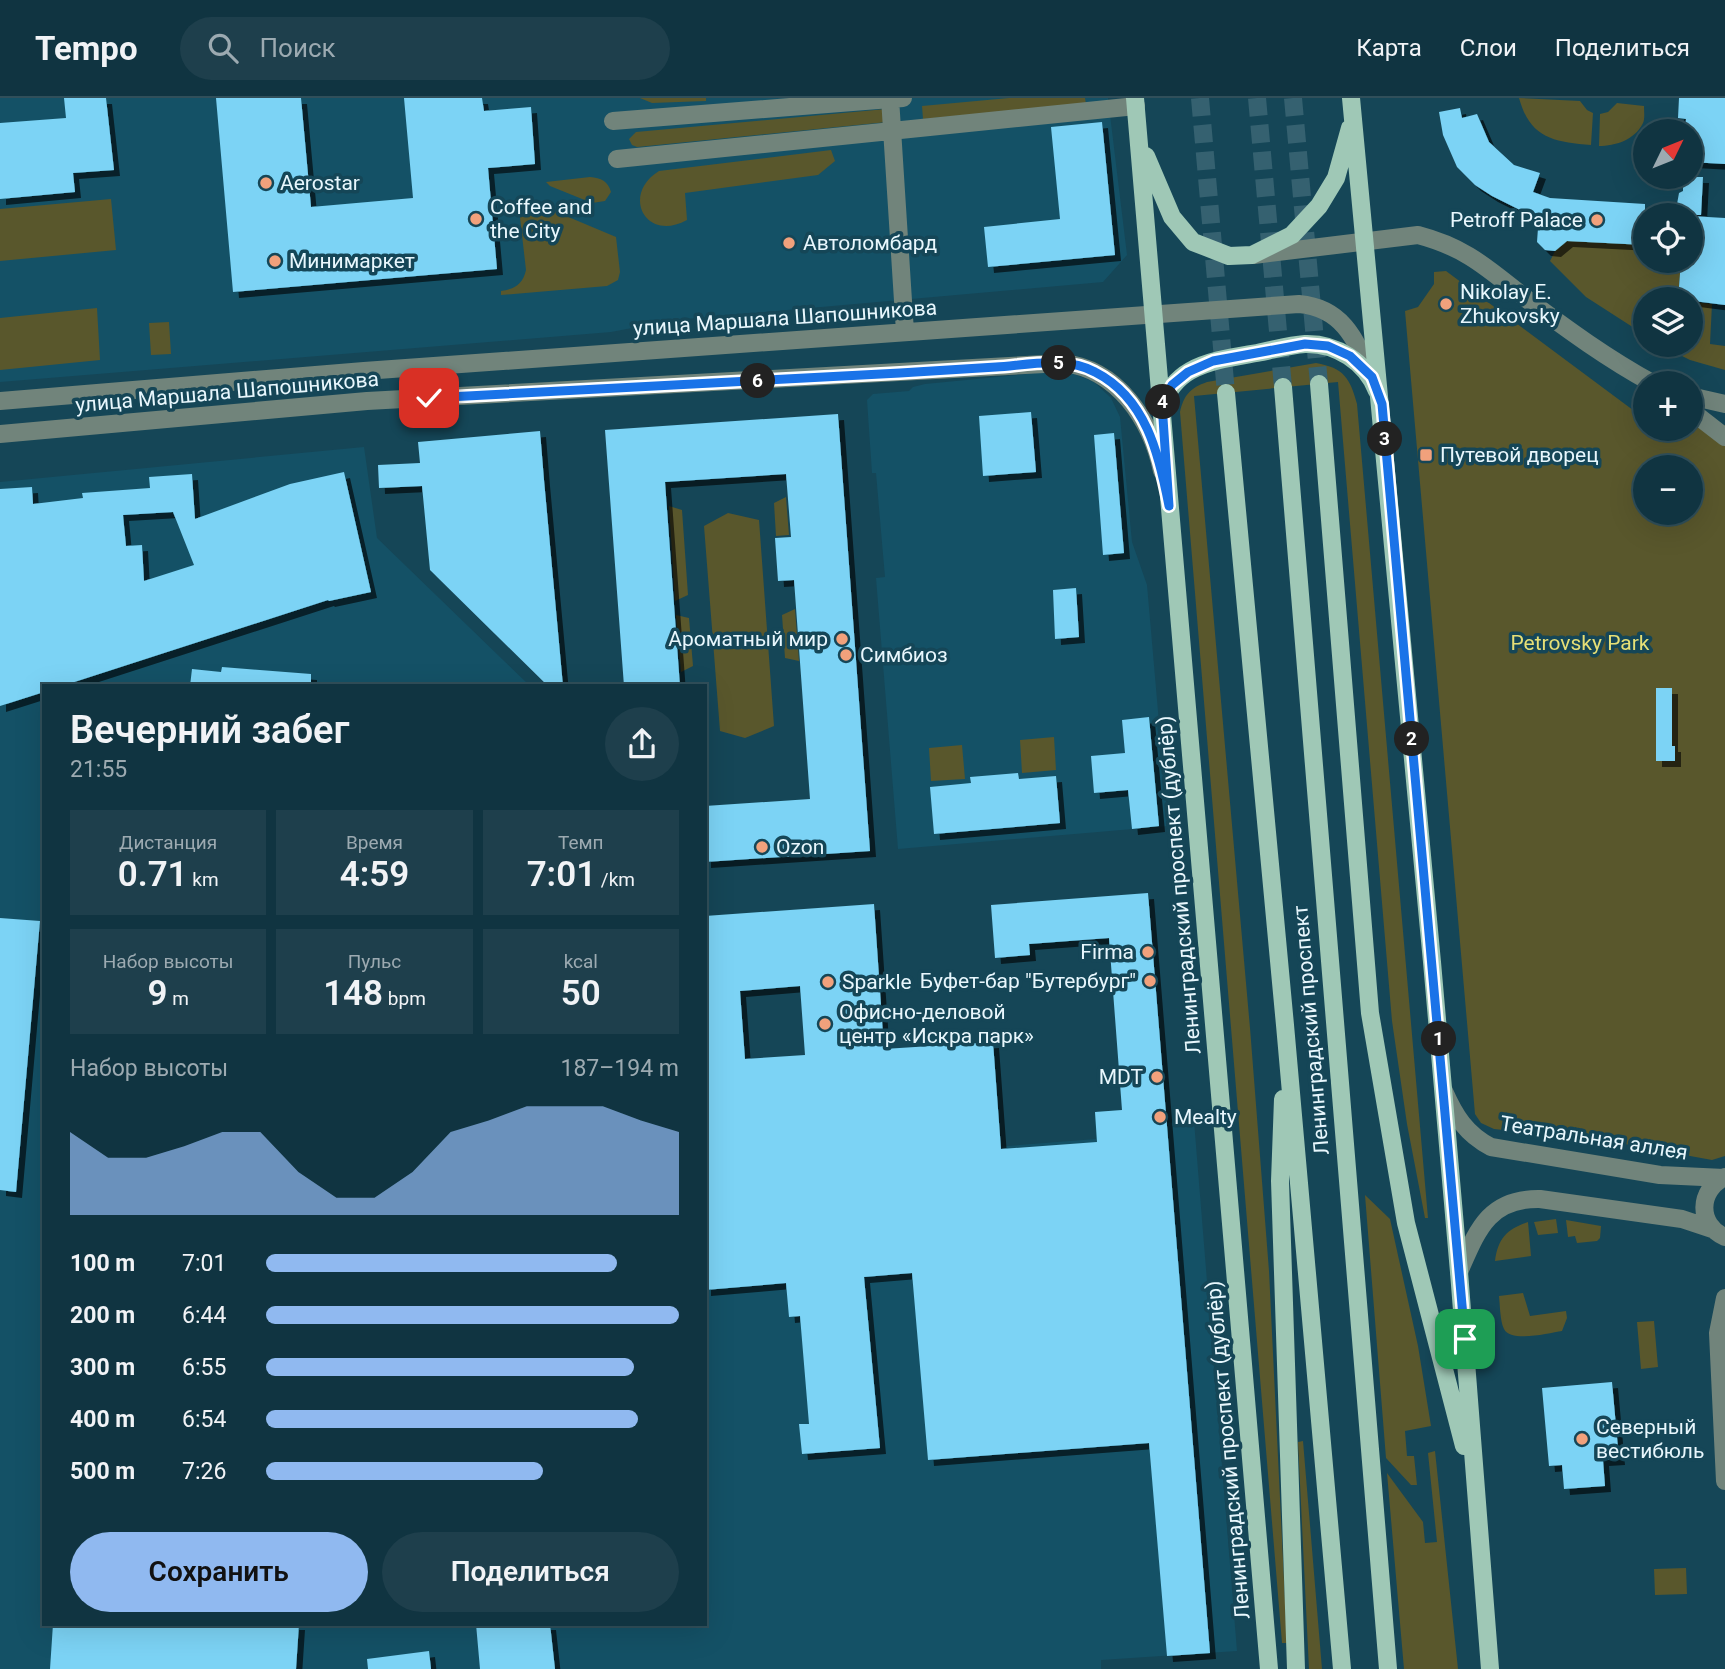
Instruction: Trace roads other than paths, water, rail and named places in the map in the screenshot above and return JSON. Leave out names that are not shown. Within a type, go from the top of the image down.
[{"type":"main road","points":[[1351,98],[1382,404],[1444,1091],[1490,1669]]},
{"type":"main road","name":"Ленинградский проспект (дублёр)","points":[[1135,102],[1269,1669]]},
{"type":"main road","points":[[1138,135],[1172,217],[1193,242],[1229,256],[1252,255],[1292,235],[1319,206],[1336,178],[1353,118]]},
{"type":"main road","points":[[1162,404],[1172,385],[1188,372],[1213,361],[1305,344],[1328,346],[1350,356],[1372,377],[1382,404]]},
{"type":"main road","points":[[1318,384],[1370,1013],[1406,1223],[1475,1486]]},
{"type":"main road","name":"Ленинградский проспект","points":[[1283,387],[1388,1669]]},
{"type":"main road","name":"Ленинградский проспект","points":[[1226,393],[1342,1669]]},
{"type":"main road","points":[[1285,1025],[1280,1181],[1296,1669]]},
{"type":"street","points":[[613,121],[894,98],[892,131],[905,332]]},
{"type":"street","points":[[617,159],[892,131],[1135,102]]},
{"type":"street","points":[[1252,255],[1418,235],[1445,242],[1481,262],[1593,348],[1633,372]]},
{"type":"street","name":"улица Маршала Шапошникова","points":[[0,401],[364,371],[1299,304],[1317,305],[1338,319],[1353,334],[1372,377]]},
{"type":"street","name":"улица Маршала Шапошникова","points":[[0,434],[367,401],[1063,363],[1092,370],[1111,382],[1129,400],[1151,436],[1160,460],[1169,506]]},
{"type":"street","points":[[1703,400],[1725,404]]},
{"type":"street","points":[[1703,420],[1725,437]]},
{"type":"street","name":"Театральная аллея","points":[[1444,1091],[1461,1124],[1470,1134],[1491,1147],[1660,1175],[1724,1178]]},
{"type":"street","points":[[1719,1233],[1704,1212],[1705,1198],[1711,1187],[1724,1178]]},
{"type":"street","points":[[1460,1272],[1479,1228],[1490,1216],[1521,1199],[1540,1199],[1682,1219],[1719,1233]]},
{"type":"street","points":[[1725,1298],[1718,1333],[1725,1481]]},
{"type":"tunnel","points":[[1200,98],[1226,393]]},
{"type":"tunnel","points":[[1257,98],[1283,387]]},
{"type":"tunnel","points":[[1293,98],[1319,384]]},
{"type":"place","name":"Aerostar","points":[[266,183]]},
{"type":"place","name":"Coffee and the City","points":[[476,219]]},
{"type":"place","name":"Petroff Palace","points":[[1597,220]]},
{"type":"place","name":"Автоломбард","points":[[789,243]]},
{"type":"place","name":"Минимаркет","points":[[275,261]]},
{"type":"place","name":"Nikolay E. Zhukovsky","points":[[1446,304]]},
{"type":"place","name":"Путевой дворец","points":[[1426,455]]},
{"type":"place","name":"Ароматный мир","points":[[842,639]]},
{"type":"place","name":"Симбиоз","points":[[846,655]]},
{"type":"place","name":"Ozon","points":[[762,847]]},
{"type":"place","name":"Firma","points":[[1148,952]]},
{"type":"place","name":"Буфет-бар \"Бутербург\"","points":[[1150,981]]},
{"type":"place","name":"Sparkle","points":[[828,982]]},
{"type":"place","name":"Офисно-деловой центр «Искра парк»","points":[[825,1024]]},
{"type":"place","name":"MDT","points":[[1157,1077]]},
{"type":"place","name":"Mealty","points":[[1160,1117]]},
{"type":"place","name":"Cеверный вестибюль","points":[[1582,1439]]},
{"type":"park label","name":"Petrovsky Park","points":[[1580,643]]}]
